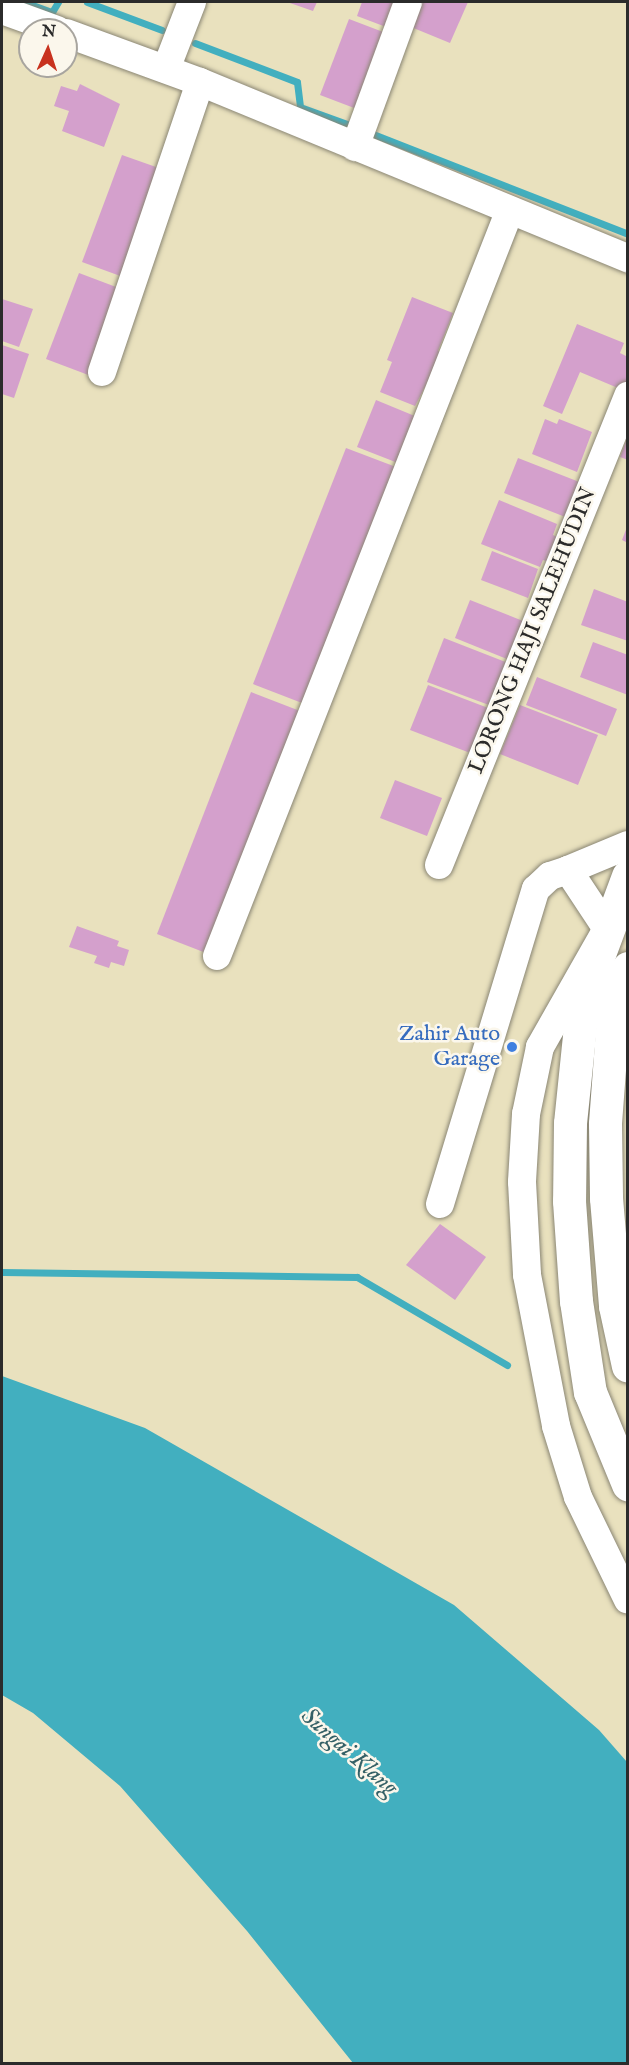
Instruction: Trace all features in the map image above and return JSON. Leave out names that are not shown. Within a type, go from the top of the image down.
[{"type":"main road","points":[[627,876],[583,997],[575,1074],[569,1201],[576,1301],[590,1392],[627,1484]]},
{"type":"main road","points":[[627,968],[614,1003],[609,1079],[606,1198],[615,1306],[627,1366]]},
{"type":"street","points":[[166,69],[192,2]]},
{"type":"street","points":[[355,147],[408,2]]},
{"type":"street","points":[[2,10],[24,18]]},
{"type":"street","points":[[78,37],[200,82],[627,258]]},
{"type":"street","points":[[102,372],[200,82]]},
{"type":"street","points":[[217,957],[510,210]]},
{"type":"street","name":"LORONG HAJI SALEHUDIN","points":[[439,865],[627,396]]},
{"type":"street","points":[[440,1204],[536,889],[550,876],[627,845]]},
{"type":"street","points":[[568,870],[607,929],[540,1047],[526,1114],[522,1182],[526,1275],[556,1426],[578,1497],[627,1600]]},
{"type":"water","name":"Sungai Klang","points":[[2,1376],[145,1428],[454,1605],[599,1730],[627,1762],[627,2063],[353,2063],[247,1931],[120,1786],[33,1713],[2,1695]]},
{"type":"building","points":[[287,2],[317,2],[313,11]]},
{"type":"building","points":[[362,2],[405,2],[394,30],[357,16]]},
{"type":"building","points":[[421,2],[468,2],[450,43],[411,27]]},
{"type":"building","points":[[349,19],[391,35],[362,111],[320,95]]},
{"type":"building","points":[[80,84],[120,104],[104,147],[62,131],[69,111],[54,106],[61,86],[77,91]]},
{"type":"building","points":[[122,155],[173,173],[123,277],[82,262]]},
{"type":"building","points":[[79,273],[124,290],[91,376],[46,359]]},
{"type":"building","points":[[412,297],[453,313],[438,351],[443,353],[415,406],[380,392],[392,362],[387,360]]},
{"type":"building","points":[[2,299],[33,309],[19,347],[2,341]]},
{"type":"building","points":[[577,324],[624,343],[620,353],[628,357],[628,384],[625,391],[580,372],[562,414],[543,406]]},
{"type":"building","points":[[2,345],[29,354],[14,398],[2,394]]},
{"type":"building","points":[[376,400],[422,419],[403,465],[357,447]]},
{"type":"building","points":[[545,419],[557,424],[559,419],[592,432],[577,472],[532,454]]},
{"type":"building","points":[[628,438],[628,460],[620,457]]},
{"type":"building","points":[[346,448],[396,467],[302,703],[253,684]]},
{"type":"building","points":[[518,458],[587,485],[573,520],[504,493]]},
{"type":"building","points":[[499,500],[557,524],[553,535],[564,540],[554,564],[543,560],[540,567],[481,544]]},
{"type":"building","points":[[628,527],[628,543],[622,540]]},
{"type":"building","points":[[492,551],[538,569],[528,598],[481,580]]},
{"type":"building","points":[[594,589],[628,602],[628,641],[581,625]]},
{"type":"building","points":[[470,600],[528,623],[512,661],[455,638]]},
{"type":"building","points":[[444,638],[513,665],[497,708],[427,682]]},
{"type":"building","points":[[593,642],[628,655],[628,695],[580,677]]},
{"type":"building","points":[[537,677],[617,709],[606,736],[526,705]]},
{"type":"building","points":[[428,685],[496,711],[478,756],[410,730]]},
{"type":"building","points":[[251,692],[300,711],[206,953],[157,934]]},
{"type":"building","points":[[520,705],[598,735],[578,785],[500,754]]},
{"type":"building","points":[[395,780],[442,798],[427,836],[380,818]]},
{"type":"building","points":[[77,926],[119,941],[117,946],[129,950],[124,966],[111,962],[109,968],[94,963],[97,956],[69,947]]},
{"type":"building","points":[[440,1224],[486,1257],[455,1300],[406,1265]]},
{"type":"waterway","points":[[24,2],[52,12],[58,2]]},
{"type":"waterway","points":[[87,2],[162,30]]},
{"type":"waterway","points":[[195,43],[297,82],[300,107],[350,125]]},
{"type":"waterway","points":[[373,134],[628,234]]},
{"type":"waterway","points":[[2,1272],[357,1277],[507,1365]]},
{"type":"place","name":"Zahir Auto Garage","points":[[512,1047]]}]
